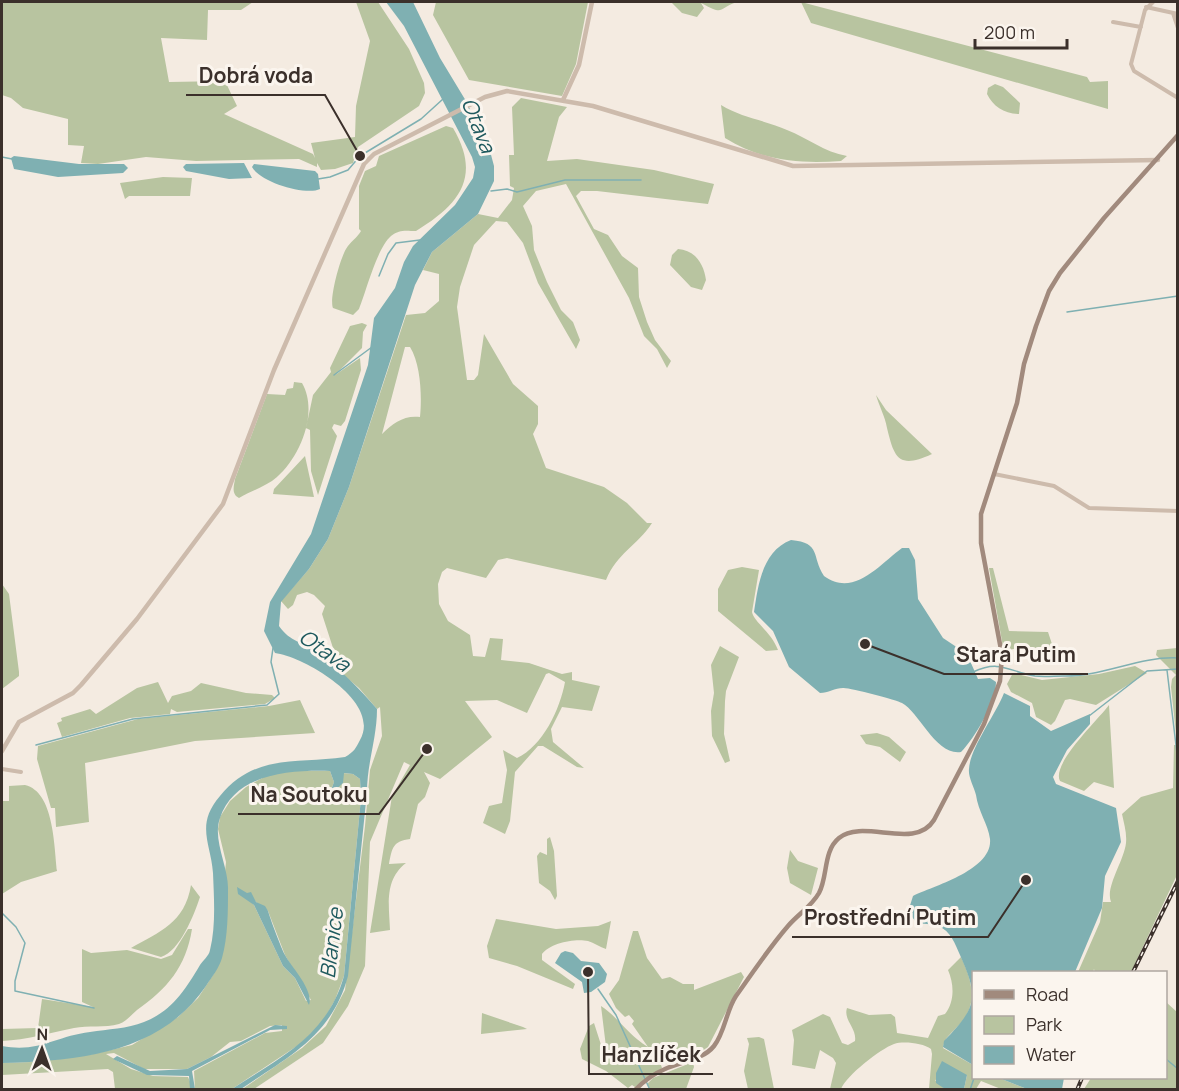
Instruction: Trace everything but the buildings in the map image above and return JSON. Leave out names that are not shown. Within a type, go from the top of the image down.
[{"type":"main road","points":[[634,1089],[658,1072],[703,1056],[712,1048],[735,998],[788,925],[810,906],[819,892],[826,877],[830,850],[838,839],[853,834],[919,832],[929,827],[934,820],[984,724],[1000,681],[1002,655],[981,534],[982,507],[1017,403],[1027,351],[1049,291],[1104,218],[1152,167],[1178,135]]},
{"type":"street","points":[[563,100],[579,65],[592,2]]},
{"type":"street","points":[[1153,2],[1146,7],[1131,64],[1134,71],[1178,98]]},
{"type":"street","points":[[1146,7],[1175,13],[1178,28]]},
{"type":"street","points":[[1113,22],[1141,27]]},
{"type":"street","points":[[2,751],[19,722],[73,693],[81,686],[137,619],[216,516],[274,370],[362,167],[371,156],[419,130],[493,93],[507,91],[563,100],[620,114],[793,166],[1158,160]]},
{"type":"street","points":[[1147,160],[1152,167]]},
{"type":"street","points":[[994,474],[1054,486],[1089,508],[1178,511]]},
{"type":"street","points":[[2,769],[21,772]]},
{"type":"green space","points":[[2,2],[253,2],[241,10],[208,10],[207,40],[161,38],[169,82],[225,81],[237,106],[224,114],[313,154],[315,158],[311,143],[355,137],[356,106],[370,41],[356,2],[378,2],[409,49],[424,83],[425,93],[419,106],[358,147],[353,163],[335,169],[321,170],[317,163],[317,167],[299,159],[196,161],[146,157],[98,164],[81,163],[84,146],[68,145],[68,119],[23,108],[11,98],[2,95]]},
{"type":"green space","points":[[436,2],[588,2],[576,64],[562,96],[469,80],[433,15]]},
{"type":"green space","points":[[671,2],[737,2],[720,10],[701,3],[704,8],[697,17],[682,13]]},
{"type":"green space","points":[[801,2],[1087,77],[1090,82],[1108,81],[1108,109],[811,23]]},
{"type":"green space","points":[[995,84],[1003,87],[1020,103],[1019,114],[1004,111],[992,102],[987,94],[988,88]]},
{"type":"green space","points":[[521,98],[567,107],[559,117],[547,161],[577,159],[654,170],[714,184],[708,204],[597,191],[581,191],[576,196],[594,229],[608,235],[622,256],[638,268],[639,297],[655,340],[671,361],[667,368],[657,349],[644,336],[629,298],[566,184],[536,191],[523,206],[532,226],[534,250],[547,282],[561,310],[573,322],[580,340],[576,349],[538,283],[523,243],[507,222],[496,221],[474,245],[460,287],[457,307],[467,380],[474,380],[478,375],[484,334],[513,384],[538,406],[538,424],[533,434],[546,468],[604,487],[627,503],[647,523],[652,523],[621,556],[606,580],[507,558],[498,560],[486,578],[447,568],[442,572],[438,584],[439,604],[448,621],[470,635],[473,656],[485,657],[490,638],[503,639],[501,660],[529,663],[562,674],[572,672],[572,680],[600,686],[592,711],[562,707],[551,729],[553,742],[584,768],[577,767],[543,746],[538,746],[515,772],[510,821],[505,834],[483,823],[489,806],[502,803],[507,770],[503,750],[517,758],[535,745],[549,726],[563,693],[565,682],[549,673],[546,674],[527,713],[497,700],[465,701],[492,737],[440,779],[424,772],[430,783],[425,797],[418,804],[410,839],[394,846],[390,858],[389,864],[406,863],[394,877],[391,885],[390,930],[370,933],[392,796],[410,765],[404,762],[370,842],[365,966],[348,1006],[323,1043],[254,1089],[241,1090],[302,1048],[326,1026],[345,990],[370,770],[382,736],[380,707],[377,709],[359,688],[312,649],[333,648],[322,614],[325,606],[314,595],[307,592],[297,595],[293,605],[288,609],[281,601],[309,569],[328,539],[349,487],[406,315],[425,313],[439,301],[439,274],[423,270],[432,252],[478,214],[498,218],[512,200],[514,188],[510,186],[509,155],[514,155],[512,107]],"holes":[[[405,347],[410,347],[419,372],[420,417],[409,417],[399,421],[382,434]]]},
{"type":"green space","points":[[721,105],[847,156],[841,161],[811,162],[781,159],[753,152],[725,138]]},
{"type":"green space","points":[[446,126],[453,128],[462,145],[466,161],[462,188],[444,211],[431,221],[416,231],[400,231],[391,236],[381,250],[359,309],[353,315],[333,308],[334,288],[341,261],[348,247],[361,231],[359,229],[359,186],[365,171],[376,166],[379,156]]},
{"type":"green space","points":[[163,177],[192,178],[190,196],[129,196],[125,199],[120,183]]},
{"type":"green space","points":[[678,249],[694,255],[701,263],[706,280],[702,290],[691,287],[670,265],[672,255]]},
{"type":"green space","points":[[362,323],[367,325],[363,332],[362,348],[335,375],[360,358],[361,370],[345,421],[341,426],[334,424],[332,428],[337,436],[318,495],[311,471],[310,430],[306,428],[313,395],[331,372],[330,368],[350,326]]},
{"type":"green space","points":[[294,382],[302,383],[307,395],[308,420],[300,446],[277,477],[239,498],[234,492],[235,479],[267,394],[285,395],[287,389],[293,388]]},
{"type":"green space","points":[[876,395],[886,410],[932,454],[912,461],[899,458],[892,447]]},
{"type":"green space","points":[[305,456],[314,497],[273,494],[274,489]]},
{"type":"green space","points":[[742,567],[759,570],[752,612],[772,638],[778,650],[766,651],[718,611],[718,589],[728,570]]},
{"type":"green space","points":[[989,568],[993,568],[1009,631],[1048,632],[1055,653],[1013,649],[1006,652],[1005,658]]},
{"type":"green space","points":[[2,584],[9,594],[19,676],[2,689]]},
{"type":"green space","points":[[720,646],[739,657],[726,691],[724,734],[730,761],[725,763],[712,736],[711,711],[714,693],[711,665]]},
{"type":"green space","points":[[1178,648],[1177,743],[1171,687],[1172,679],[1176,675],[1156,655],[1157,650]]},
{"type":"green space","points":[[1135,666],[1147,673],[1096,705],[1065,700],[1051,725],[1036,717],[1032,703],[1011,692],[1007,684],[1013,673],[1042,680],[1099,674]]},
{"type":"green space","points":[[158,682],[168,703],[172,696],[191,691],[201,683],[246,693],[272,695],[275,698],[265,704],[177,712],[171,709],[170,714],[130,718],[62,737],[57,723],[62,721],[61,718],[90,709],[96,714],[137,688]]},
{"type":"green space","points":[[300,700],[315,733],[195,741],[85,763],[89,822],[56,827],[55,808],[51,808],[37,759],[38,746],[138,719],[269,706]]},
{"type":"green space","points":[[1109,705],[1114,788],[1094,782],[1084,791],[1060,781],[1059,773],[1069,753]]},
{"type":"green space","points":[[877,733],[889,737],[906,752],[900,762],[880,747],[866,744],[860,735]]},
{"type":"green space","points":[[1174,745],[1177,745],[1177,875],[1131,971],[1095,971],[1094,969],[1093,971],[1078,971],[1100,922],[1103,902],[1111,902],[1113,881],[1126,843],[1122,814],[1141,797],[1173,788]]},
{"type":"green space","points":[[288,771],[330,771],[334,782],[329,796],[343,773],[353,774],[360,779],[361,798],[344,976],[335,1000],[322,1023],[300,1044],[232,1089],[195,1089],[194,1071],[265,1033],[282,1031],[282,1025],[270,1026],[241,1041],[230,1042],[211,1057],[187,1069],[144,1069],[114,1053],[106,1054],[131,1069],[153,1076],[188,1077],[192,1086],[190,1089],[115,1089],[113,1072],[108,1069],[2,1075],[2,1063],[31,1062],[93,1054],[132,1045],[178,1017],[198,998],[215,972],[226,862],[218,829],[220,817],[230,801],[246,787],[266,776]],"holes":[[[237,888],[268,911],[285,955],[311,1000],[306,1001],[295,978],[283,966],[254,905]]]},
{"type":"green space","points":[[25,785],[35,790],[47,808],[51,821],[57,871],[21,882],[2,894],[2,801],[9,801],[9,786]]},
{"type":"green space","points":[[550,837],[554,851],[557,896],[555,900],[550,891],[539,883],[537,856],[540,852],[547,855],[547,839]]},
{"type":"green space","points":[[790,850],[798,861],[818,868],[811,895],[790,883],[787,868]]},
{"type":"green space","points":[[191,885],[200,897],[185,932],[174,948],[161,957],[131,948],[161,931],[177,917],[188,898]]},
{"type":"green space","points":[[496,919],[556,929],[598,926],[611,921],[606,949],[588,941],[576,940],[557,944],[542,954],[542,960],[575,984],[573,989],[517,966],[489,958],[487,946]]},
{"type":"green space","points":[[188,929],[192,929],[189,943],[174,976],[157,994],[124,1021],[114,1025],[79,1027],[29,1038],[2,1041],[2,1029],[38,1028],[42,999],[93,1007],[82,1002],[82,949],[91,953],[127,950],[161,959],[172,955]]},
{"type":"green space","points":[[633,931],[638,931],[647,958],[662,979],[670,977],[683,984],[694,984],[694,990],[741,972],[744,977],[708,1047],[696,1055],[661,1065],[662,1068],[635,1087],[632,1085],[628,1088],[606,1071],[582,1059],[580,1049],[589,1026],[594,1023],[603,1051],[607,1055],[601,1006],[648,1047],[632,1024],[634,1021],[629,1015],[625,1017],[616,1008],[609,994],[619,980]]},
{"type":"green space","points":[[961,957],[972,992],[965,1017],[947,1038],[943,1048],[972,1064],[972,1079],[1002,1079],[1027,1089],[1001,1089],[981,1081],[976,1089],[964,1089],[967,1075],[935,1080],[945,1089],[929,1089],[931,1049],[913,1043],[894,1044],[881,1051],[856,1070],[841,1089],[830,1089],[836,1063],[833,1058],[820,1050],[815,1069],[792,1065],[794,1040],[792,1030],[823,1014],[830,1017],[842,1043],[848,1045],[855,1041],[846,1012],[847,1008],[869,1015],[891,1014],[895,1017],[897,1033],[928,1038],[938,1016],[945,1014],[951,1004],[952,987],[948,970]]},
{"type":"green space","points":[[1167,1003],[1177,1012],[1177,1089],[1084,1089],[1090,1079],[1167,1079]]},
{"type":"green space","points":[[482,1013],[523,1027],[527,1029],[481,1034]]},
{"type":"green space","points":[[747,1038],[764,1039],[774,1089],[748,1089],[744,1071],[749,1044]]},
{"type":"green space","points":[[693,1062],[694,1067],[686,1089],[650,1089],[647,1084],[653,1078]]},
{"type":"water","points":[[386,2],[413,2],[490,151],[494,166],[494,181],[478,214],[432,252],[415,285],[349,487],[328,539],[309,569],[281,602],[279,626],[283,632],[312,648],[333,665],[377,709],[367,781],[348,976],[341,997],[320,1030],[306,1043],[241,1089],[232,1089],[284,1055],[314,1030],[336,997],[344,976],[361,798],[360,779],[353,774],[344,773],[343,783],[329,796],[334,782],[330,771],[298,772],[266,777],[238,792],[227,803],[220,818],[219,844],[228,881],[225,941],[217,969],[187,1009],[165,1026],[141,1040],[115,1049],[59,1060],[2,1063],[2,1046],[15,1048],[37,1046],[78,1034],[131,1026],[154,1017],[170,1006],[208,954],[212,941],[214,892],[206,825],[212,806],[233,782],[248,773],[278,763],[345,757],[354,750],[360,740],[364,726],[360,711],[351,697],[321,672],[288,656],[275,653],[264,631],[270,602],[311,534],[368,365],[374,318],[395,288],[404,262],[413,246],[455,205],[473,178],[475,167],[472,157],[404,26]]},
{"type":"water","points":[[14,156],[79,164],[124,164],[128,168],[123,173],[58,177],[14,169],[11,158]]},
{"type":"water","points":[[244,163],[252,178],[229,179],[186,171],[183,167],[186,164]]},
{"type":"water","points":[[254,164],[315,171],[318,174],[320,189],[305,191],[273,182],[257,173],[252,167]]},
{"type":"water","points":[[791,540],[812,547],[824,576],[835,582],[846,583],[866,576],[902,548],[909,548],[915,560],[918,599],[943,638],[967,654],[978,679],[990,678],[996,682],[984,719],[961,752],[952,751],[936,741],[902,703],[847,688],[820,693],[789,667],[773,631],[754,612],[763,570],[774,552]]},
{"type":"water","points":[[1004,693],[1030,706],[1030,716],[1051,731],[1090,714],[1090,724],[1067,750],[1053,777],[1056,784],[1116,808],[1121,842],[1105,876],[1102,908],[1075,971],[972,971],[972,992],[966,970],[952,938],[942,928],[916,922],[908,912],[913,896],[947,882],[972,868],[982,860],[988,850],[989,833],[970,779],[969,769],[978,741]]},
{"type":"water","points":[[237,887],[247,893],[251,892],[256,902],[265,906],[285,955],[305,986],[310,999],[309,1005],[295,978],[283,966],[254,905],[238,894]]},
{"type":"water","points":[[565,951],[573,953],[581,961],[599,963],[607,974],[605,982],[591,992],[584,993],[582,982],[555,963]]},
{"type":"water","points":[[972,1001],[972,1064],[943,1047],[944,1041],[969,1010]]},
{"type":"water","points":[[275,1025],[287,1026],[287,1029],[270,1030],[192,1071],[195,1089],[190,1089],[189,1076],[147,1075],[113,1059],[117,1056],[150,1071],[187,1069]]},
{"type":"water","points":[[942,1061],[967,1075],[964,1089],[945,1089],[936,1083],[936,1073]]},
{"type":"water","points":[[1002,1079],[1064,1079],[1062,1089],[1027,1089]]},
{"type":"waterway","points":[[318,179],[348,170],[360,156],[421,119],[443,99]]},
{"type":"waterway","points":[[2,157],[12,159]]},
{"type":"waterway","points":[[491,191],[507,189],[517,192],[565,180],[641,180]]},
{"type":"waterway","points":[[379,276],[388,254],[396,243],[420,240]]},
{"type":"waterway","points":[[1067,312],[1178,296]]},
{"type":"waterway","points":[[334,375],[372,347]]},
{"type":"waterway","points":[[36,745],[133,719],[267,705],[279,694],[271,662],[273,648]]},
{"type":"waterway","points":[[973,672],[998,666],[1035,676],[1078,675],[1149,660],[1178,658]]},
{"type":"waterway","points":[[1089,716],[1147,671],[1178,669]]},
{"type":"waterway","points":[[1167,670],[1178,762]]},
{"type":"waterway","points":[[2,913],[16,927],[25,943],[15,981],[15,991],[94,1008]]},
{"type":"waterway","points":[[598,989],[616,1015],[650,1090]]},
{"type":"waterway","points":[[1167,1060],[1178,1069]]},
{"type":"waterway","points":[[970,1090],[974,1079]]},
{"type":"railway","points":[[1133,971],[1178,881]]},
{"type":"railway","points":[[1077,1090],[1082,1079]]},
{"type":"place","name":"Dobrá voda","points":[[360,156]]},
{"type":"place","name":"Stará Putim","points":[[865,644]]},
{"type":"place","name":"Na Soutoku","points":[[427,749]]},
{"type":"place","name":"Prostřední Putim","points":[[1026,880]]},
{"type":"place","name":"Hanzlíček","points":[[588,972]]},
{"type":"water label","name":"Otava","points":[[479,125]]},
{"type":"water label","name":"Otava","points":[[325,650]]},
{"type":"water label","name":"Blanice","points":[[331,943]]}]
